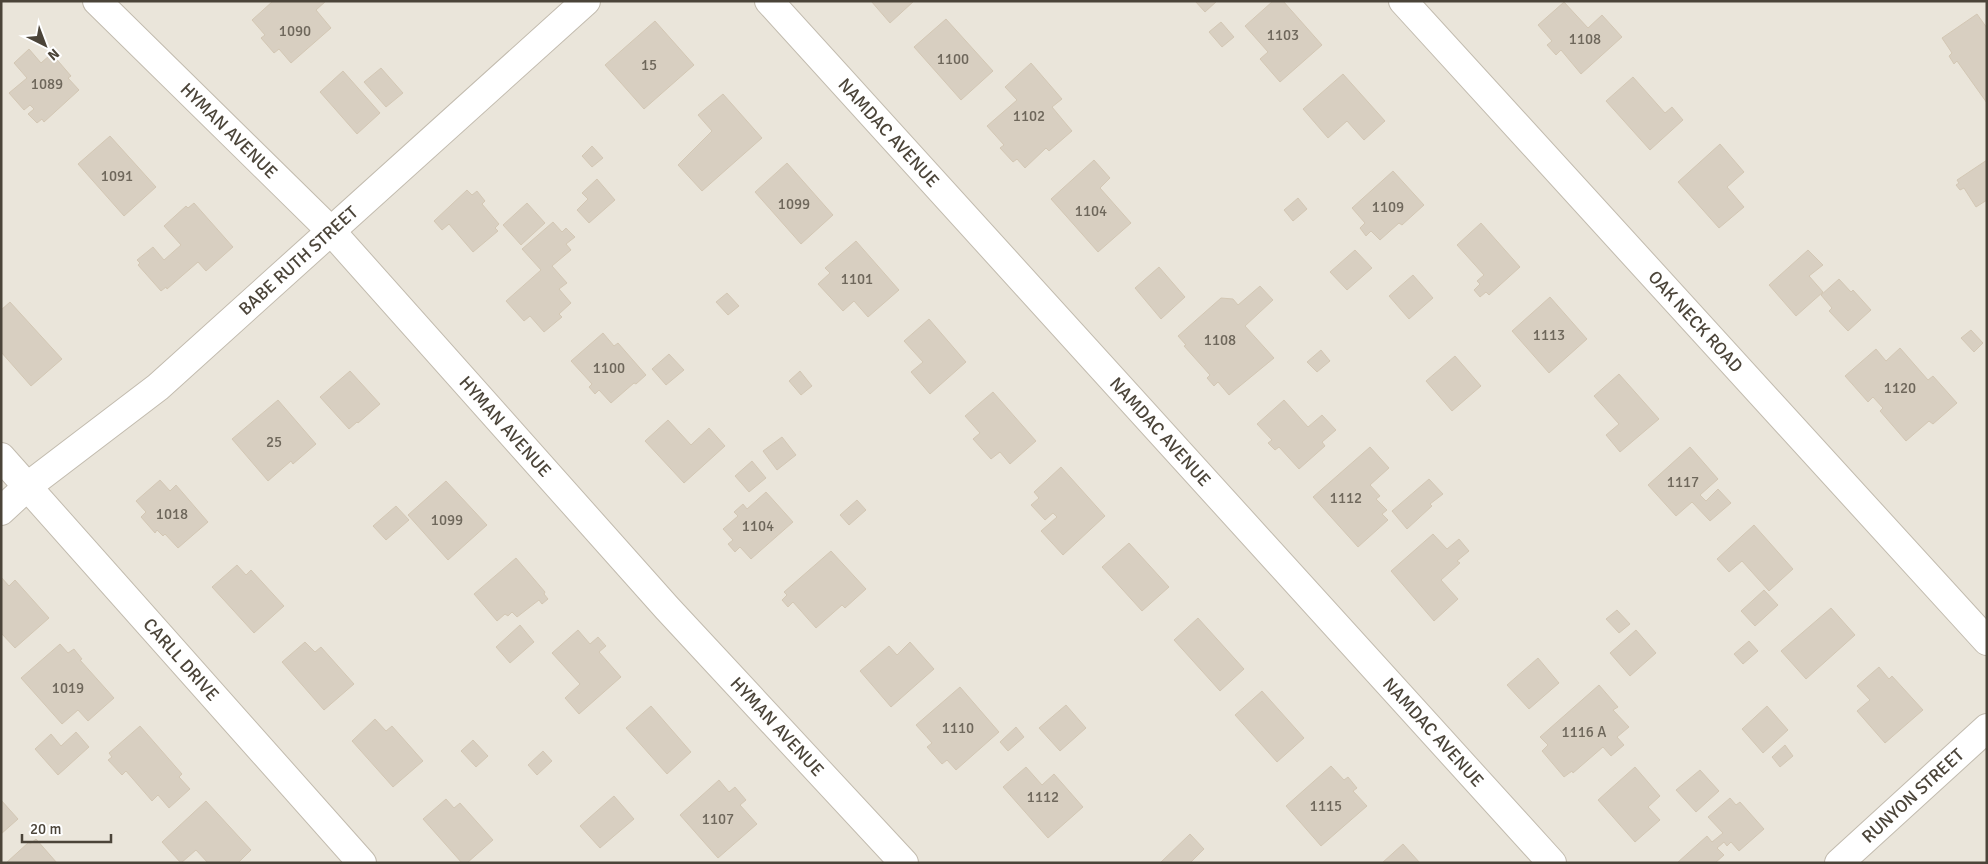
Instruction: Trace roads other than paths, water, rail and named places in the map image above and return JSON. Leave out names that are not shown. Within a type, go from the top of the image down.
[{"type":"street","name":"HYMAN AVENUE","points":[[97,1],[331,231],[667,608],[904,863]]},
{"type":"street","name":"BABE RUTH STREET","points":[[1,512],[28,486],[158,387],[586,1]]},
{"type":"street","name":"NAMDAC AVENUE","points":[[768,1],[1552,863]]},
{"type":"street","name":"OAK NECK ROAD","points":[[1403,1],[1987,641]]},
{"type":"street","name":"CARLL DRIVE","points":[[1,457],[362,863]]},
{"type":"street","name":"RUNYON STREET","points":[[1839,863],[1987,728]]}]
